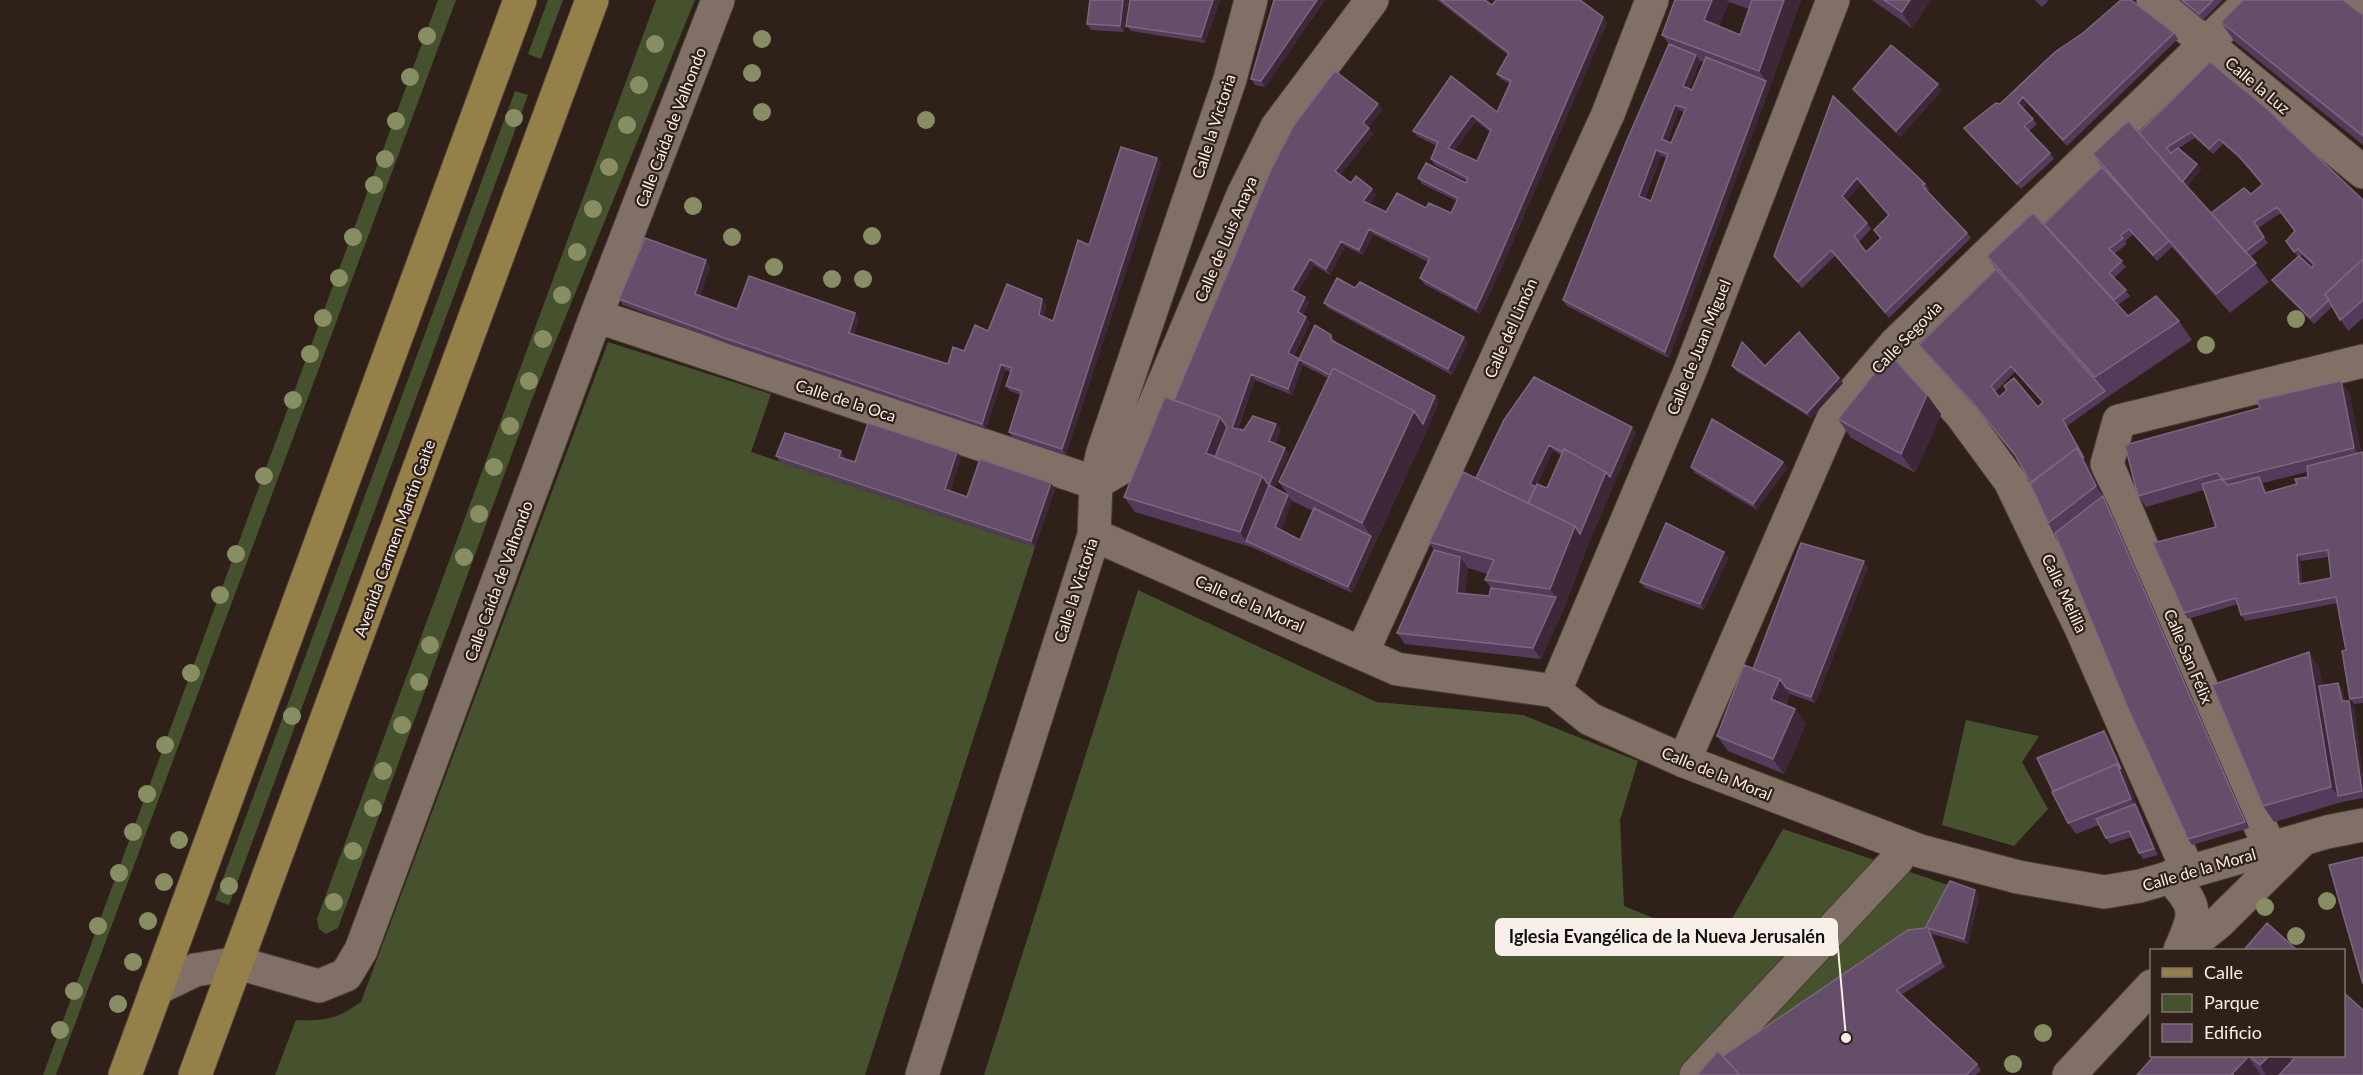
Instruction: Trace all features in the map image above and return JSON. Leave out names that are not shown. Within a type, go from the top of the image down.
[{"type":"main road","points":[[125,1075],[520,0]]},
{"type":"main road","name":"Avenida Carmen Martín Gaite","points":[[195,1075],[592,0]]},
{"type":"street","name":"Calle Caída de Valhondo","points":[[156,989],[195,970],[238,963],[319,986],[346,975],[361,950],[596,316],[718,0]]},
{"type":"street","name":"Calle la Victoria","points":[[922,1075],[1094,535],[1096,483],[1102,455],[1230,79],[1251,0]]},
{"type":"street","name":"Calle de Luis Anaya","points":[[1096,483],[1126,465],[1133,456],[1243,195],[1277,127],[1372,0]]},
{"type":"street","name":"Calle del Limón","points":[[1362,653],[1608,114],[1652,0]]},
{"type":"street","name":"Calle de Juan Miguel","points":[[1555,691],[1690,371],[1833,0]]},
{"type":"street","name":"Calle la Luz","points":[[2153,0],[2363,172]]},
{"type":"street","name":"Calle Segovia","points":[[1684,761],[1835,414],[1896,343],[2251,0]]},
{"type":"street","points":[[2358,0],[2363,4]]},
{"type":"street","name":"Calle de la Oca","points":[[596,316],[1096,483]]},
{"type":"street","name":"Calle Melilla","points":[[1896,343],[1960,413],[2010,481],[2081,628],[2187,895],[2194,919],[2183,949]]},
{"type":"street","name":"Calle San Félix","points":[[2270,849],[2107,464],[2119,421],[2363,361]]},
{"type":"street","name":"Calle de la Moral","points":[[1094,535],[1397,669],[1555,691],[1590,719],[1684,761],[1920,851],[2018,877],[2104,892],[2140,886],[2363,825]]},
{"type":"street","points":[[2185,949],[2218,924],[2302,840]]},
{"type":"street","points":[[1696,1075],[1897,860]]},
{"type":"street","points":[[2069,1075],[2150,987]]},
{"type":"green space","points":[[438,0],[456,0],[56,1075],[43,1075]]},
{"type":"green space","points":[[548,0],[563,0],[541,59],[528,54]]},
{"type":"green space","points":[[656,0],[695,0],[532,399],[338,928],[326,934],[319,929],[317,919]]},
{"type":"green space","points":[[515,91],[528,95],[229,905],[215,900]]},
{"type":"green space","points":[[608,342],[771,394],[751,452],[1035,547],[865,1075],[275,1075],[296,1020],[331,1018],[361,1002]]},
{"type":"green space","points":[[1138,590],[1376,702],[1523,715],[1638,761],[1620,820],[1624,906],[1680,929],[1720,940],[1783,829],[1954,887],[1929,934],[1717,1075],[984,1075]]},
{"type":"green space","points":[[1966,720],[2039,736],[2022,762],[2048,809],[2014,846],[1942,825]]},
{"type":"building","points":[[1090,0],[1123,0],[1120,26],[1087,24]]},
{"type":"building","points":[[1130,0],[1213,0],[1201,37],[1126,26]]},
{"type":"building","points":[[1274,0],[1317,0],[1261,81],[1251,79]]},
{"type":"building","points":[[1441,0],[1485,0],[1492,5],[1496,0],[1580,0],[1603,17],[1476,309],[1420,278],[1430,258],[1369,229],[1359,250],[1341,241],[1326,269],[1310,259],[1292,290],[1305,297],[1298,312],[1306,317],[1288,353],[1299,359],[1288,389],[1251,374],[1232,428],[1244,430],[1253,416],[1276,424],[1269,441],[1285,448],[1269,485],[1262,476],[1215,457],[1227,427],[1220,417],[1174,400],[1271,170],[1294,125],[1335,71],[1378,104],[1363,123],[1369,128],[1335,171],[1351,183],[1356,176],[1372,189],[1363,201],[1386,212],[1397,193],[1426,208],[1429,203],[1451,213],[1458,198],[1418,178],[1426,163],[1466,183],[1468,178],[1431,159],[1438,142],[1413,131],[1451,76],[1497,112],[1511,81],[1497,74],[1509,53]],"holes":[[[1472,115],[1491,130],[1477,161],[1448,148]]]},
{"type":"building","points":[[1675,0],[1712,0],[1704,20],[1740,35],[1752,0],[1784,0],[1759,71],[1662,35]]},
{"type":"building","points":[[1884,0],[1910,0],[1902,12]]},
{"type":"building","points":[[2121,0],[2131,0],[2174,33],[2063,140],[2023,97],[2018,103],[2033,119],[2024,126],[2050,153],[2017,184],[1964,128],[1996,103],[2000,104],[2055,52],[2083,33]]},
{"type":"building","points":[[2182,0],[2213,0],[2199,14]]},
{"type":"building","points":[[2243,0],[2343,0],[2363,15],[2363,136],[2221,22]]},
{"type":"building","points":[[1669,44],[1696,55],[1683,86],[1692,90],[1706,57],[1766,81],[1665,352],[1563,300],[1627,140]],"holes":[[[1675,105],[1686,108],[1671,143],[1662,139]],[[1656,150],[1668,154],[1651,201],[1639,196]]]},
{"type":"building","points":[[1891,45],[1938,84],[1896,131],[1853,89]]},
{"type":"building","points":[[2210,62],[2266,108],[2363,200],[2363,259],[2325,294],[2329,300],[2310,318],[2272,280],[2299,256],[2312,268],[2314,264],[2298,249],[2294,252],[2286,241],[2295,231],[2277,207],[2254,222],[2264,237],[2245,252],[2211,213],[2244,188],[2251,194],[2263,184],[2238,155],[2219,139],[2209,149],[2191,132],[2166,148],[2171,153],[2178,148],[2197,164],[2182,182],[2139,133]]},
{"type":"building","points":[[1833,96],[1925,184],[1922,185],[1967,233],[1885,312],[1831,250],[1798,282],[1774,256]],"holes":[[[1857,178],[1889,215],[1874,230],[1881,238],[1866,252],[1854,236],[1867,223],[1842,196]]]},
{"type":"building","points":[[2128,121],[2256,263],[2216,294],[2093,154]]},
{"type":"building","points":[[1121,147],[1157,158],[1062,449],[1009,432],[1022,391],[1006,386],[1012,368],[1001,364],[982,424],[727,339],[619,299],[645,238],[706,260],[695,294],[737,309],[749,276],[855,313],[849,333],[948,364],[953,347],[964,351],[975,325],[988,331],[1007,284],[1042,299],[1039,315],[1053,321],[1078,240],[1089,245]]},
{"type":"building","points":[[2102,167],[2169,241],[2153,255],[2129,229],[2121,235],[2123,238],[2109,249],[2122,261],[2109,273],[2126,290],[2114,300],[2044,224]]},
{"type":"building","points":[[2033,213],[2128,316],[2156,296],[2179,321],[2095,377],[1987,256]]},
{"type":"building","points":[[2363,259],[2363,300],[2340,320],[2325,294]]},
{"type":"building","points":[[1996,269],[2105,391],[2063,420],[2084,458],[2077,448],[2031,483],[2015,455],[1973,403],[1919,345]],"holes":[[[2011,366],[2043,402],[2038,407],[2014,378],[2004,386],[2007,390],[1999,397],[1991,386]]]},
{"type":"building","points":[[1337,278],[1355,288],[1360,282],[1464,337],[1448,369],[1324,303]]},
{"type":"building","points":[[1315,325],[1331,335],[1331,340],[1435,396],[1423,424],[1414,411],[1333,368],[1330,375],[1299,359]]},
{"type":"building","points":[[1799,332],[1839,378],[1807,413],[1732,366],[1742,342],[1765,366]]},
{"type":"building","points":[[1890,354],[1927,395],[1901,454],[1838,419]]},
{"type":"building","points":[[1333,368],[1414,411],[1362,523],[1279,482]]},
{"type":"building","points":[[1534,377],[1632,427],[1610,477],[1606,472],[1564,449],[1562,452],[1549,445],[1530,484],[1536,487],[1528,503],[1476,478],[1504,420]]},
{"type":"building","points":[[2341,381],[2354,448],[2224,480],[2217,473],[2138,496],[2125,445],[2260,408],[2257,400]]},
{"type":"building","points":[[1165,397],[1220,417],[1206,453],[1262,476],[1240,532],[1124,497]]},
{"type":"building","points":[[1712,419],[1783,462],[1753,504],[1691,467]]},
{"type":"building","points":[[868,423],[957,452],[945,489],[967,497],[980,459],[1051,483],[1031,541],[776,456],[785,433],[841,451],[839,457],[855,462]]},
{"type":"building","points":[[2077,448],[2096,486],[2048,523],[2030,483]]},
{"type":"building","points":[[1564,449],[1606,472],[1580,534],[1575,526],[1528,503],[1537,484],[1547,488]]},
{"type":"building","points":[[2363,452],[2363,697],[2350,699],[2342,651],[2346,650],[2336,597],[2241,615],[2236,598],[2184,613],[2153,543],[2216,527],[2202,484],[2221,479],[2228,485],[2259,477],[2265,493],[2297,484],[2295,479],[2308,477],[2307,466]],"holes":[[[2328,550],[2331,578],[2299,584],[2297,555]]]},
{"type":"building","points":[[1463,472],[1575,526],[1550,589],[1485,580],[1494,560],[1429,542]]},
{"type":"building","points":[[1269,485],[1288,495],[1275,527],[1300,540],[1314,508],[1371,536],[1348,587],[1246,541]]},
{"type":"building","points":[[2103,496],[2245,822],[2188,839],[2127,706],[2055,533]]},
{"type":"building","points":[[1666,523],[1724,552],[1700,604],[1640,582]]},
{"type":"building","points":[[1801,543],[1864,561],[1811,697],[1786,688],[1780,679],[1753,669]]},
{"type":"building","points":[[1434,550],[1460,557],[1457,593],[1489,596],[1491,588],[1556,597],[1533,648],[1397,633]]},
{"type":"building","points":[[2309,652],[2331,787],[2263,806],[2212,685]]},
{"type":"building","points":[[1744,665],[1780,679],[1771,699],[1795,709],[1773,759],[1717,736]]},
{"type":"building","points":[[2338,683],[2342,701],[2349,701],[2362,791],[2338,796],[2319,686]]},
{"type":"building","points":[[2104,731],[2121,769],[2117,764],[2053,791],[2037,758]]},
{"type":"building","points":[[2117,764],[2131,799],[2068,823],[2052,792]]},
{"type":"building","points":[[2135,804],[2154,849],[2139,853],[2129,831],[2106,838],[2096,819]]},
{"type":"building","points":[[2363,857],[2363,984],[2329,865]]},
{"type":"building","points":[[1950,881],[1975,890],[1964,939],[1928,928],[1941,962],[1896,990],[1977,1064],[1966,1075],[1740,1075],[1723,1056],[1908,930],[1925,928]]},
{"type":"building","points":[[2267,923],[2296,949],[2245,949]]},
{"type":"building","points":[[2345,994],[2363,1010],[2363,1075],[2279,1075],[2295,1058],[2345,1057]]},
{"type":"building","points":[[1718,1051],[1740,1075],[1697,1075]]},
{"type":"building","points":[[2153,1057],[2248,1057],[2232,1074],[2234,1075],[2137,1075]]},
{"type":"building","points":[[2250,1057],[2268,1057],[2260,1065]]},
{"type":"place","name":"Iglesia Evangélica de la Nueva Jerusalén","points":[[1846,1038]]}]
